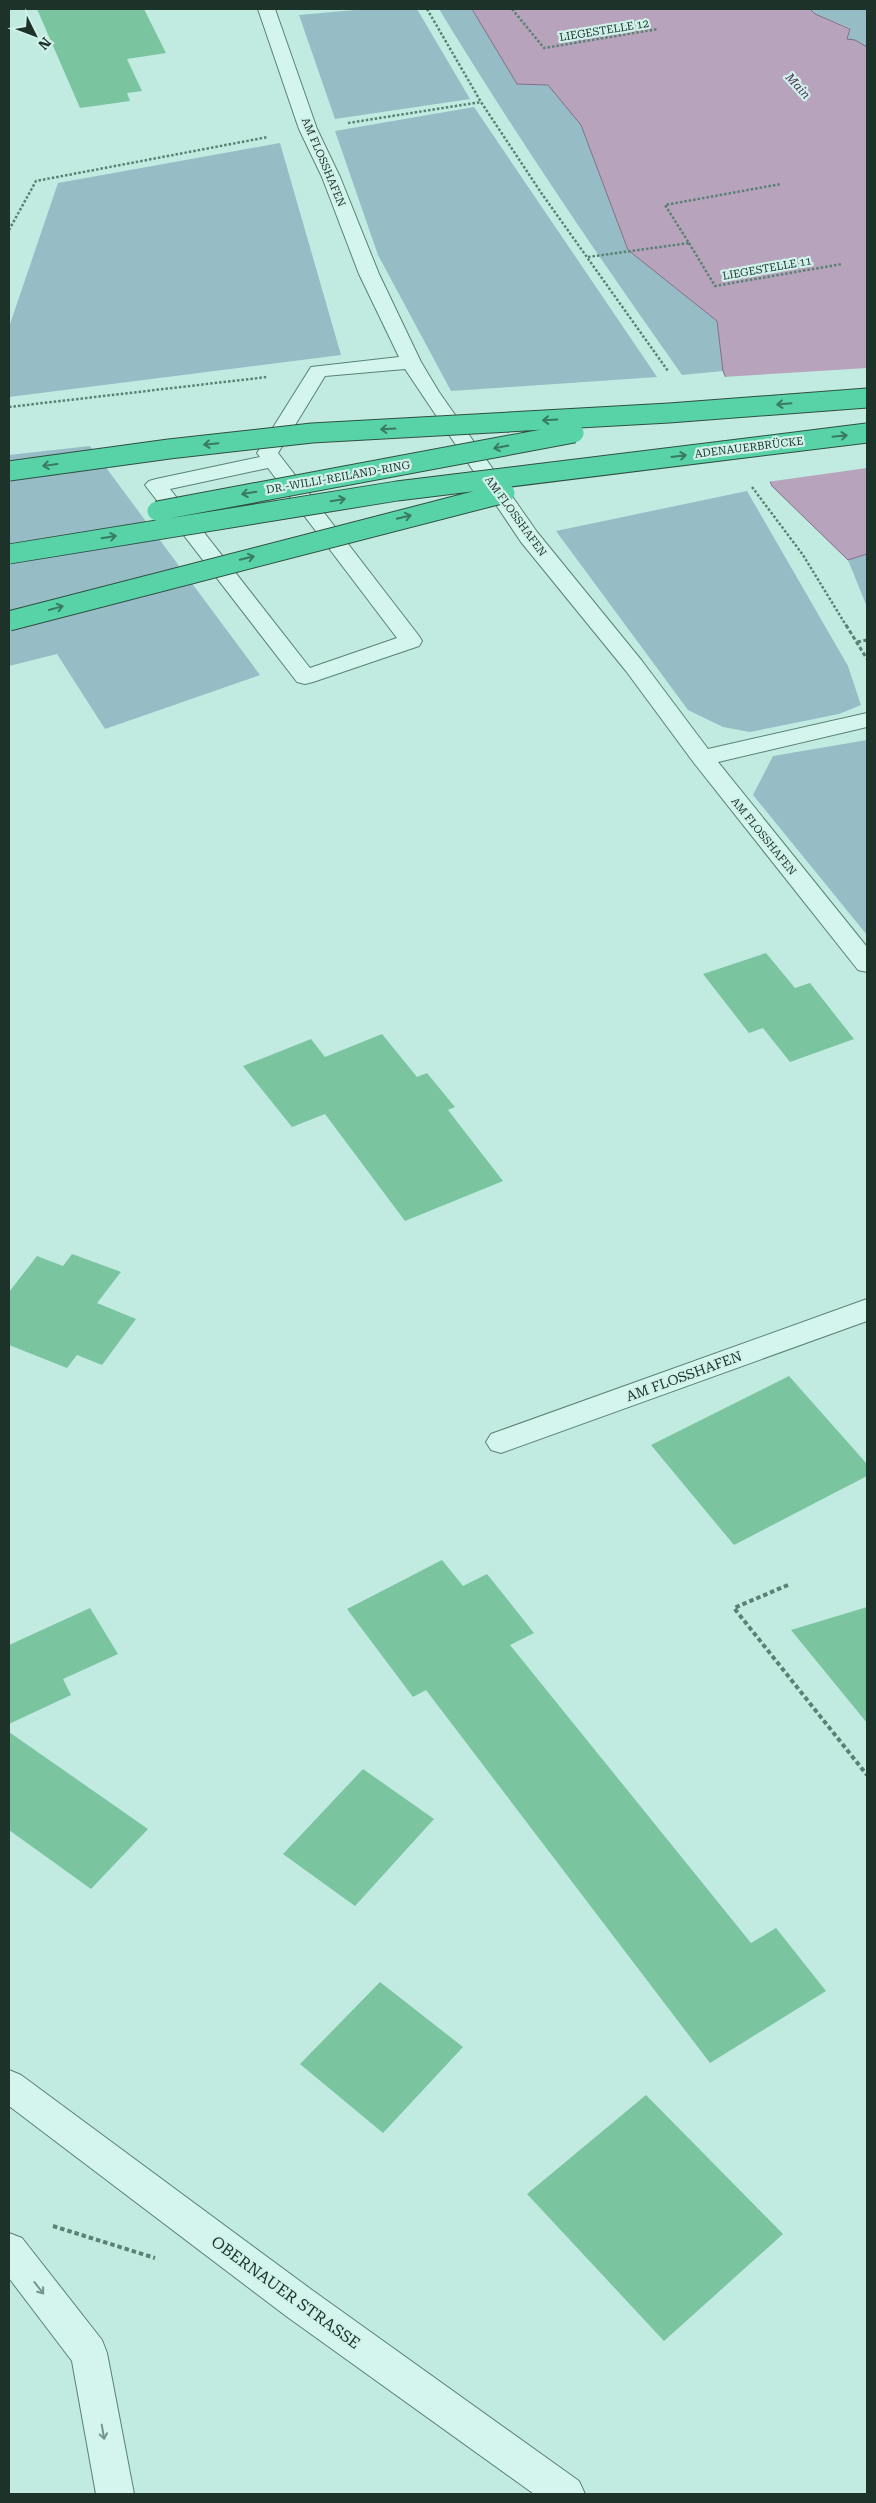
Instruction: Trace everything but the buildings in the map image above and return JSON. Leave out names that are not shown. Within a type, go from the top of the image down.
[{"type":"highway","points":[[9,471],[169,448],[312,433],[669,414],[867,398]]},
{"type":"highway","name":"DR.-WILLI-REILAND-RING","points":[[9,548],[116,519],[240,494],[454,457],[669,414]]},
{"type":"highway","name":"ADENAUERBRÜCKE","points":[[630,462],[867,433]]},
{"type":"highway","points":[[9,621],[417,514],[630,462]]},
{"type":"highway","name":"DR.-WILLI-REILAND-RING","points":[[9,554],[397,491],[630,462]]},
{"type":"street","name":"AM FLOSSHAFEN","points":[[266,9],[308,129],[331,177],[369,274],[411,362],[428,392],[529,537],[634,666],[702,758],[867,964]]},
{"type":"street","points":[[272,460],[156,485],[305,677],[411,640],[267,453],[318,371],[411,362]]},
{"type":"street","points":[[702,758],[867,720]]},
{"type":"street","name":"AM FLOSSHAFEN","points":[[501,1442],[867,1310]]},
{"type":"street","name":"OBERNAUER STRASSE","points":[[9,2086],[298,2303],[566,2494]]},
{"type":"street","points":[[9,2250],[89,2353],[115,2494]]},
{"type":"path","points":[[427,9],[481,102],[542,194],[671,376]]},
{"type":"path","name":"LIEGESTELLE 12","points":[[512,9],[544,48],[658,29]]},
{"type":"path","points":[[9,230],[36,181],[308,129],[481,102]]},
{"type":"path","name":"LIEGESTELLE 11","points":[[781,184],[666,205],[715,286],[842,264]]},
{"type":"path","points":[[588,257],[689,243]]},
{"type":"path","points":[[9,407],[318,371]]},
{"type":"path","points":[[749,482],[803,555],[867,659]]},
{"type":"path","points":[[857,642],[867,640]]},
{"type":"path","points":[[788,1585],[734,1608],[867,1775]]},
{"type":"shaded area","points":[[366,9],[417,9],[470,99],[335,119],[299,15]]},
{"type":"shaded area","points":[[439,9],[472,9],[517,84],[548,85],[581,125],[628,250],[717,321],[723,371],[682,375],[557,194]]},
{"type":"shaded area","points":[[810,9],[867,9],[867,47],[847,39],[850,28],[815,14]]},
{"type":"shaded area","points":[[474,107],[657,377],[451,391],[378,255],[335,131]]},
{"type":"shaded area","points":[[280,143],[341,355],[9,397],[9,327],[58,183]]},
{"type":"shaded area","points":[[90,446],[260,675],[105,729],[57,654],[9,666],[9,455]]},
{"type":"shaded area","points":[[747,491],[848,666],[861,705],[839,714],[750,732],[723,727],[688,710],[556,531]]},
{"type":"shaded area","points":[[867,554],[867,607],[848,560]]},
{"type":"shaded area","points":[[867,740],[867,935],[753,795],[773,756]]},
{"type":"water","name":"Main","points":[[472,9],[810,9],[815,14],[850,29],[847,39],[855,40],[867,47],[867,554],[848,560],[772,486],[723,371],[717,321],[628,250],[581,125],[548,85],[517,84]]},
{"type":"pier","points":[[867,368],[867,468],[767,482],[723,377]]}]
